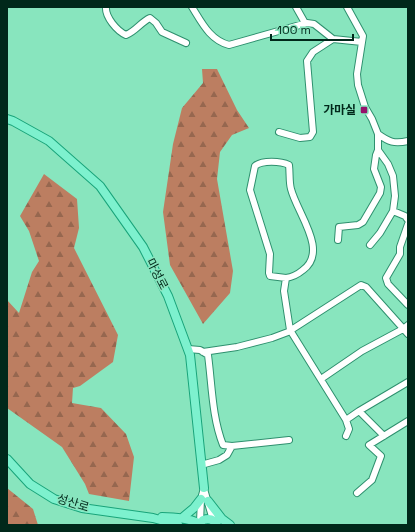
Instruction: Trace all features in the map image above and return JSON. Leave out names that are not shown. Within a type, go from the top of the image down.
[{"type":"main road","name":"마성로","points":[[7,119],[49,141],[100,186],[143,247],[168,296],[190,355],[204,488]]},
{"type":"main road","name":"성산로","points":[[7,460],[30,484],[54,498],[82,508],[153,518]]},
{"type":"main road","points":[[180,522],[204,500],[222,519],[230,525]]},
{"type":"main road","points":[[153,518],[172,517],[180,522]]},
{"type":"main road","points":[[153,518],[170,523],[190,519],[199,523],[206,519],[227,525]]},
{"type":"street","points":[[106,7],[107,15],[122,33],[126,35],[132,32],[145,20],[150,18],[156,23],[162,32],[186,43]]},
{"type":"street","points":[[192,7],[210,35],[222,43],[229,45],[305,24],[314,24],[333,39],[362,42]]},
{"type":"street","points":[[296,7],[305,24]]},
{"type":"street","points":[[338,240],[338,227],[358,225],[363,222],[380,193],[381,187],[374,169],[378,150],[378,134],[358,85],[357,74],[363,36],[347,7]]},
{"type":"street","points":[[279,132],[300,138],[310,136],[313,132],[307,61],[313,52],[333,39]]},
{"type":"street","points":[[378,134],[387,141],[395,143],[408,141]]},
{"type":"street","points":[[370,245],[380,233],[393,211],[395,196],[393,176],[388,164],[378,150]]},
{"type":"street","points":[[260,162],[284,163],[289,165],[290,189],[313,243],[313,257],[308,266],[294,276],[286,278],[270,276],[270,254],[250,190],[255,166],[260,162]]},
{"type":"street","points":[[393,211],[405,216],[408,220]]},
{"type":"street","points":[[408,224],[400,246],[400,254],[386,278],[388,284],[408,305]]},
{"type":"street","points":[[286,278],[284,291],[290,330],[346,420],[349,429],[346,436]]},
{"type":"street","points":[[203,352],[237,347],[272,338],[290,330],[362,285],[366,287],[406,327],[408,334]]},
{"type":"street","points":[[321,379],[362,351],[406,327]]},
{"type":"street","points":[[188,349],[200,350],[208,355],[215,418],[223,445],[232,446],[289,440]]},
{"type":"street","points":[[346,420],[408,382]]},
{"type":"street","points":[[359,411],[384,436]]},
{"type":"street","points":[[357,493],[372,480],[381,456],[369,445],[408,421]]},
{"type":"street","points":[[202,465],[219,460],[227,455],[232,446]]},
{"type":"street","points":[[199,523],[204,500],[204,488]]},
{"type":"street","points":[[204,500],[216,523]]},
{"type":"green space","points":[[202,69],[217,69],[237,110],[249,128],[232,135],[220,152],[217,179],[233,271],[230,293],[203,324],[170,265],[163,212],[173,144],[182,108],[203,83]]},
{"type":"green space","points":[[44,174],[77,199],[79,228],[74,248],[118,335],[113,362],[80,386],[73,388],[72,403],[101,408],[126,434],[134,457],[129,501],[89,494],[85,484],[62,447],[7,408],[7,300],[19,313],[32,272],[39,261],[29,231],[20,216]]},
{"type":"green space","points":[[7,488],[33,509],[38,525],[7,525]]},
{"type":"place","name":"가마실","points":[[364,110]]}]
